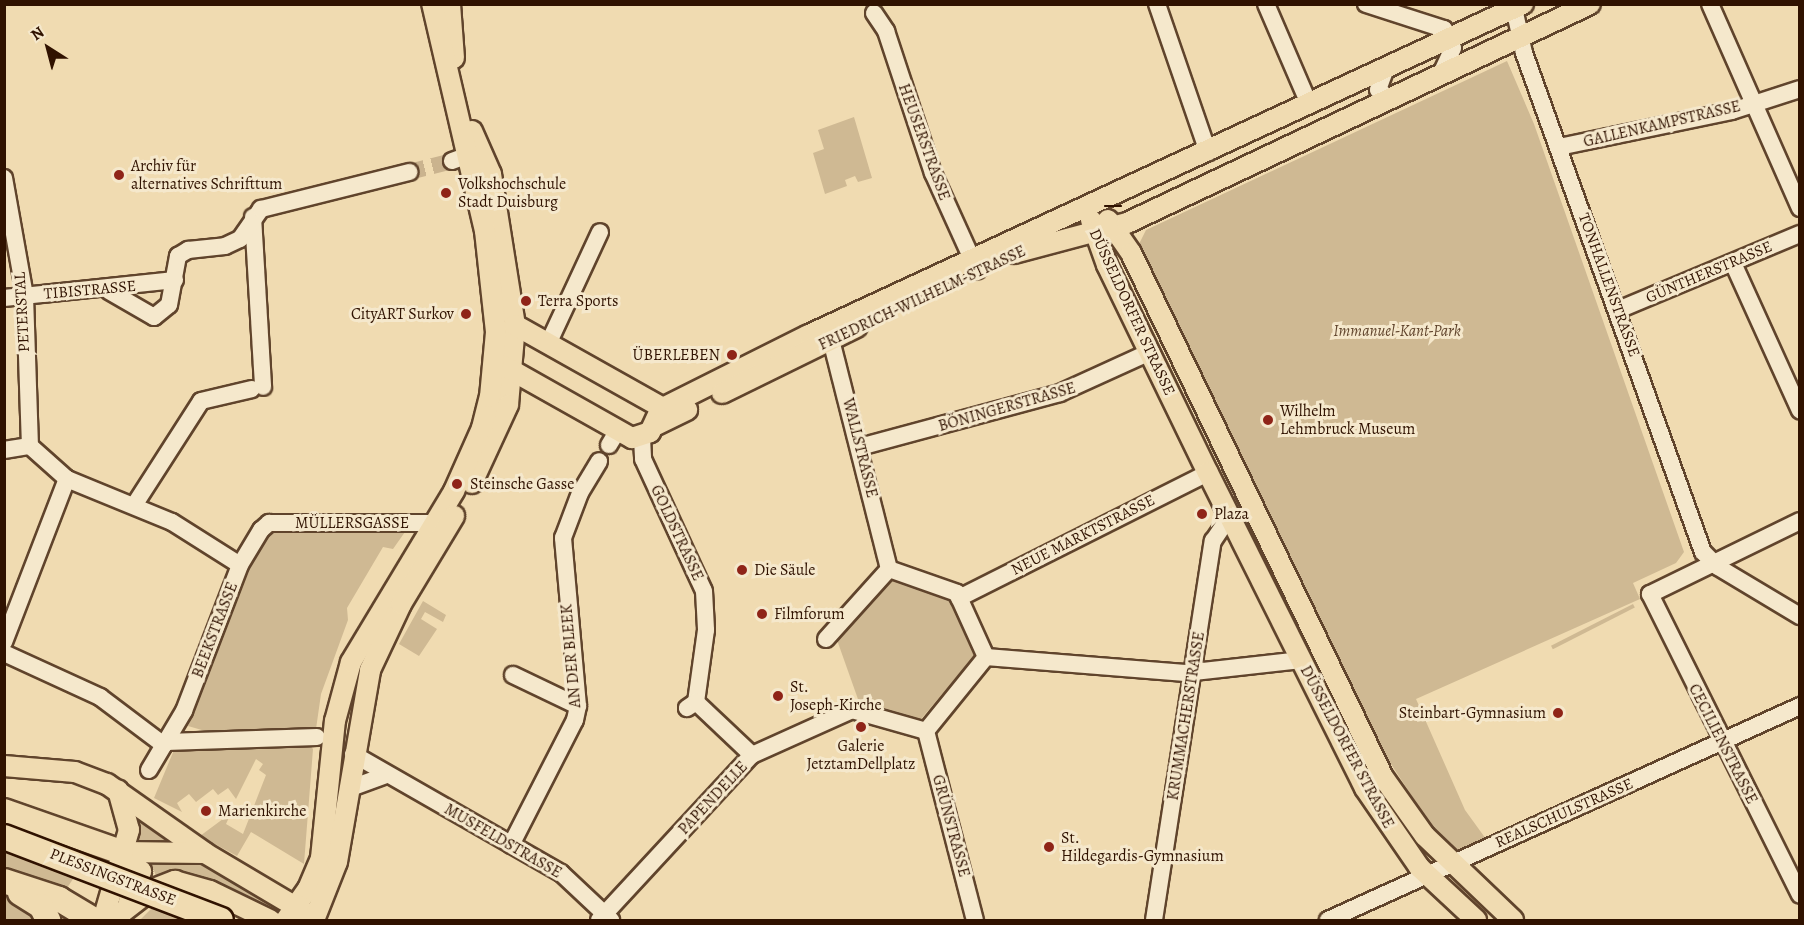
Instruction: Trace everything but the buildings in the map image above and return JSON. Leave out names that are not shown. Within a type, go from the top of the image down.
[{"type":"highway","points":[[4,811],[122,852]]},
{"type":"highway","name":"PLESSINGSTRASSE","points":[[4,837],[221,921]]},
{"type":"highway","points":[[4,883],[59,898],[100,919]]},
{"type":"highway","points":[[4,883],[34,901],[48,921]]},
{"type":"main road","points":[[291,914],[321,858],[334,721],[348,670],[468,463],[482,428],[495,359],[492,285],[432,4]]},
{"type":"main road","points":[[315,920],[335,870],[353,754],[370,670],[401,604],[496,438],[514,363],[515,325],[502,228],[491,174],[466,156],[451,46],[450,4]]},
{"type":"main road","name":"FRIEDRICH-WILHELM-STRASSE","points":[[975,265],[1034,245],[1117,226],[1392,100],[1590,4]]},
{"type":"main road","name":"FRIEDRICH-WILHELM-STRASSE","points":[[653,419],[975,265],[1090,205],[1208,152],[1517,6]]},
{"type":"main road","name":"DÜSSELDORFER STRASSE","points":[[1090,205],[1117,226],[1373,759],[1412,819],[1452,864],[1513,921]]},
{"type":"main road","name":"DÜSSELDORFER STRASSE","points":[[1090,205],[1092,231],[1208,472],[1380,814],[1426,876],[1476,921]]},
{"type":"main road","points":[[495,359],[514,363],[614,437],[653,419],[556,346],[515,325]]},
{"type":"main road","points":[[514,363],[534,349],[556,346]]},
{"type":"main road","name":"PLESSINGSTRASSE","points":[[4,766],[75,772],[118,790],[291,914],[315,920]]},
{"type":"main road","points":[[100,919],[129,830],[118,790]]},
{"type":"main road","points":[[100,919],[151,890],[149,867],[137,855],[122,852]]},
{"type":"main road","points":[[100,919],[141,871],[122,852]]},
{"type":"main road","name":"PLESSINGSTRASSE","points":[[122,852],[205,854]]},
{"type":"main road","name":"PLESSINGSTRASSE","points":[[151,890],[165,883],[186,881],[270,921]]},
{"type":"street","points":[[1157,4],[1208,152]]},
{"type":"street","points":[[1266,4],[1309,104]]},
{"type":"street","points":[[1366,4],[1438,26],[1449,38],[1452,56],[1440,76]]},
{"type":"street","points":[[1710,4],[1800,208]]},
{"type":"street","name":"TONHALLENSTRASSE","points":[[1517,6],[1521,38],[1559,147],[1703,552],[1712,562]]},
{"type":"street","name":"HEUSERSTRASSE","points":[[874,13],[886,31],[933,173],[975,265]]},
{"type":"street","points":[[1386,68],[1378,90],[1392,100]]},
{"type":"street","name":"GALLENKAMPSTRASSE","points":[[1559,147],[1752,103],[1800,89]]},
{"type":"street","points":[[109,291],[154,317],[169,306],[176,280],[178,256],[240,239],[253,216],[277,205],[409,172]]},
{"type":"street","name":"PETERSTAL","points":[[4,178],[7,206],[25,296],[30,447]]},
{"type":"street","points":[[135,504],[201,401],[258,388],[253,216]]},
{"type":"street","points":[[556,346],[600,232]]},
{"type":"street","name":"GÜNTHERSTRASSE","points":[[1618,310],[1800,234]]},
{"type":"street","points":[[1733,263],[1800,411]]},
{"type":"street","name":"TIBISTRASSE","points":[[4,298],[109,291],[176,280]]},
{"type":"street","name":"WALLSTRASSE","points":[[830,334],[889,569]]},
{"type":"street","name":"BÖNINGERSTRASSE","points":[[860,447],[1060,393],[1150,352]]},
{"type":"street","name":"GOLDSTRASSE","points":[[653,419],[643,459],[704,591],[706,630],[692,705],[752,755]]},
{"type":"street","points":[[4,450],[30,447],[67,479],[135,504],[240,565]]},
{"type":"street","name":"AN DER BLEEK","points":[[511,845],[578,706],[562,538],[580,493],[599,461]]},
{"type":"street","name":"NEUE MARKTSTRASSE","points":[[958,596],[1208,472]]},
{"type":"street","points":[[4,642],[67,479]]},
{"type":"street","name":"KRUMMACHERSTRASSE","points":[[1154,921],[1213,541],[1230,516]]},
{"type":"street","points":[[1712,562],[1800,521]]},
{"type":"street","name":"MÜLLERSGASSE","points":[[269,522],[434,523]]},
{"type":"street","name":"BEEKSTRASSE","points":[[149,770],[184,711],[240,565],[269,522]]},
{"type":"street","points":[[1712,562],[1800,616]]},
{"type":"street","name":"CECILIENSTRASSE","points":[[1712,562],[1650,592],[1722,742],[1800,895]]},
{"type":"street","points":[[826,639],[889,569],[958,596],[986,657]]},
{"type":"street","points":[[4,653],[100,697],[165,743],[317,737]]},
{"type":"street","points":[[986,657],[1192,673],[1301,660]]},
{"type":"street","points":[[926,730],[986,657]]},
{"type":"street","points":[[513,675],[578,706]]},
{"type":"street","name":"REALSCHULSTRASSE","points":[[1328,921],[1800,706]]},
{"type":"street","name":"PAPENDELLE","points":[[605,919],[752,755],[852,710],[926,730]]},
{"type":"street","name":"GRÜNSTRASSE","points":[[926,730],[975,921]]},
{"type":"street","name":"MUSFELDSTRASSE","points":[[353,754],[386,775],[561,873],[605,919]]},
{"type":"street","points":[[348,789],[386,775]]},
{"type":"green space","name":"Immanuel-Kant-Park","points":[[1507,61],[1534,124],[1684,552],[1676,563],[1633,583],[1640,599],[1416,699],[1465,810],[1486,839],[1454,851],[1438,836],[1357,712],[1139,244],[1146,230]]},
{"type":"green space","points":[[854,117],[872,178],[858,182],[855,176],[845,180],[847,186],[825,194],[813,153],[824,149],[818,130]]},
{"type":"green space","points":[[277,530],[405,532],[393,549],[383,547],[347,608],[348,620],[321,694],[316,729],[219,735],[188,726],[248,568],[267,536]]},
{"type":"green space","points":[[894,577],[947,594],[974,656],[921,719],[859,702],[837,640]]},
{"type":"green space","points":[[423,601],[446,615],[443,622],[425,612],[421,619],[437,629],[419,656],[399,644]]},
{"type":"green space","points":[[1633,604],[1635,608],[1553,649],[1551,646]]},
{"type":"green space","points":[[307,742],[313,749],[304,864],[251,832],[237,856],[200,836],[231,813],[226,824],[243,834],[266,775],[259,770],[263,764],[256,759],[236,799],[228,788],[218,795],[213,789],[196,802],[189,794],[177,803],[182,812],[154,798],[174,750]]},
{"type":"green space","points":[[132,810],[175,842],[132,845]]},
{"type":"green space","points":[[5,845],[79,870],[65,891],[5,870]]},
{"type":"green space","points":[[150,860],[201,861],[271,902],[267,909],[198,876],[163,879],[156,876]]},
{"type":"green space","points":[[4,893],[22,899],[40,920],[5,920]]},
{"type":"green space","points":[[156,904],[184,917],[182,920],[140,920]]},
{"type":"tunnel","points":[[409,172],[452,161]]},
{"type":"tram line","points":[[1105,206],[1121,206]]},
{"type":"place","name":"Archiv für alternatives Schrifttum","points":[[119,175]]},
{"type":"place","name":"Volkshochschule Stadt Duisburg","points":[[446,193]]},
{"type":"place","name":"Terra Sports","points":[[526,301]]},
{"type":"place","name":"CityART Surkov","points":[[466,314]]},
{"type":"place","name":"ÜBERLEBEN","points":[[732,355]]},
{"type":"place","name":"Wilhelm Lehmbruck Museum","points":[[1268,420]]},
{"type":"place","name":"Steinsche Gasse","points":[[457,484]]},
{"type":"place","name":"Plaza","points":[[1202,514]]},
{"type":"place","name":"Die Säule","points":[[742,570]]},
{"type":"place","name":"Filmforum","points":[[762,614]]},
{"type":"place","name":"St. Joseph-Kirche","points":[[778,696]]},
{"type":"place","name":"Steinbart-Gymnasium","points":[[1558,713]]},
{"type":"place","name":"Galerie JetztamDellplatz","points":[[861,727]]},
{"type":"place","name":"Marienkirche","points":[[206,811]]},
{"type":"place","name":"St. Hildegardis-Gymnasium","points":[[1049,847]]}]
